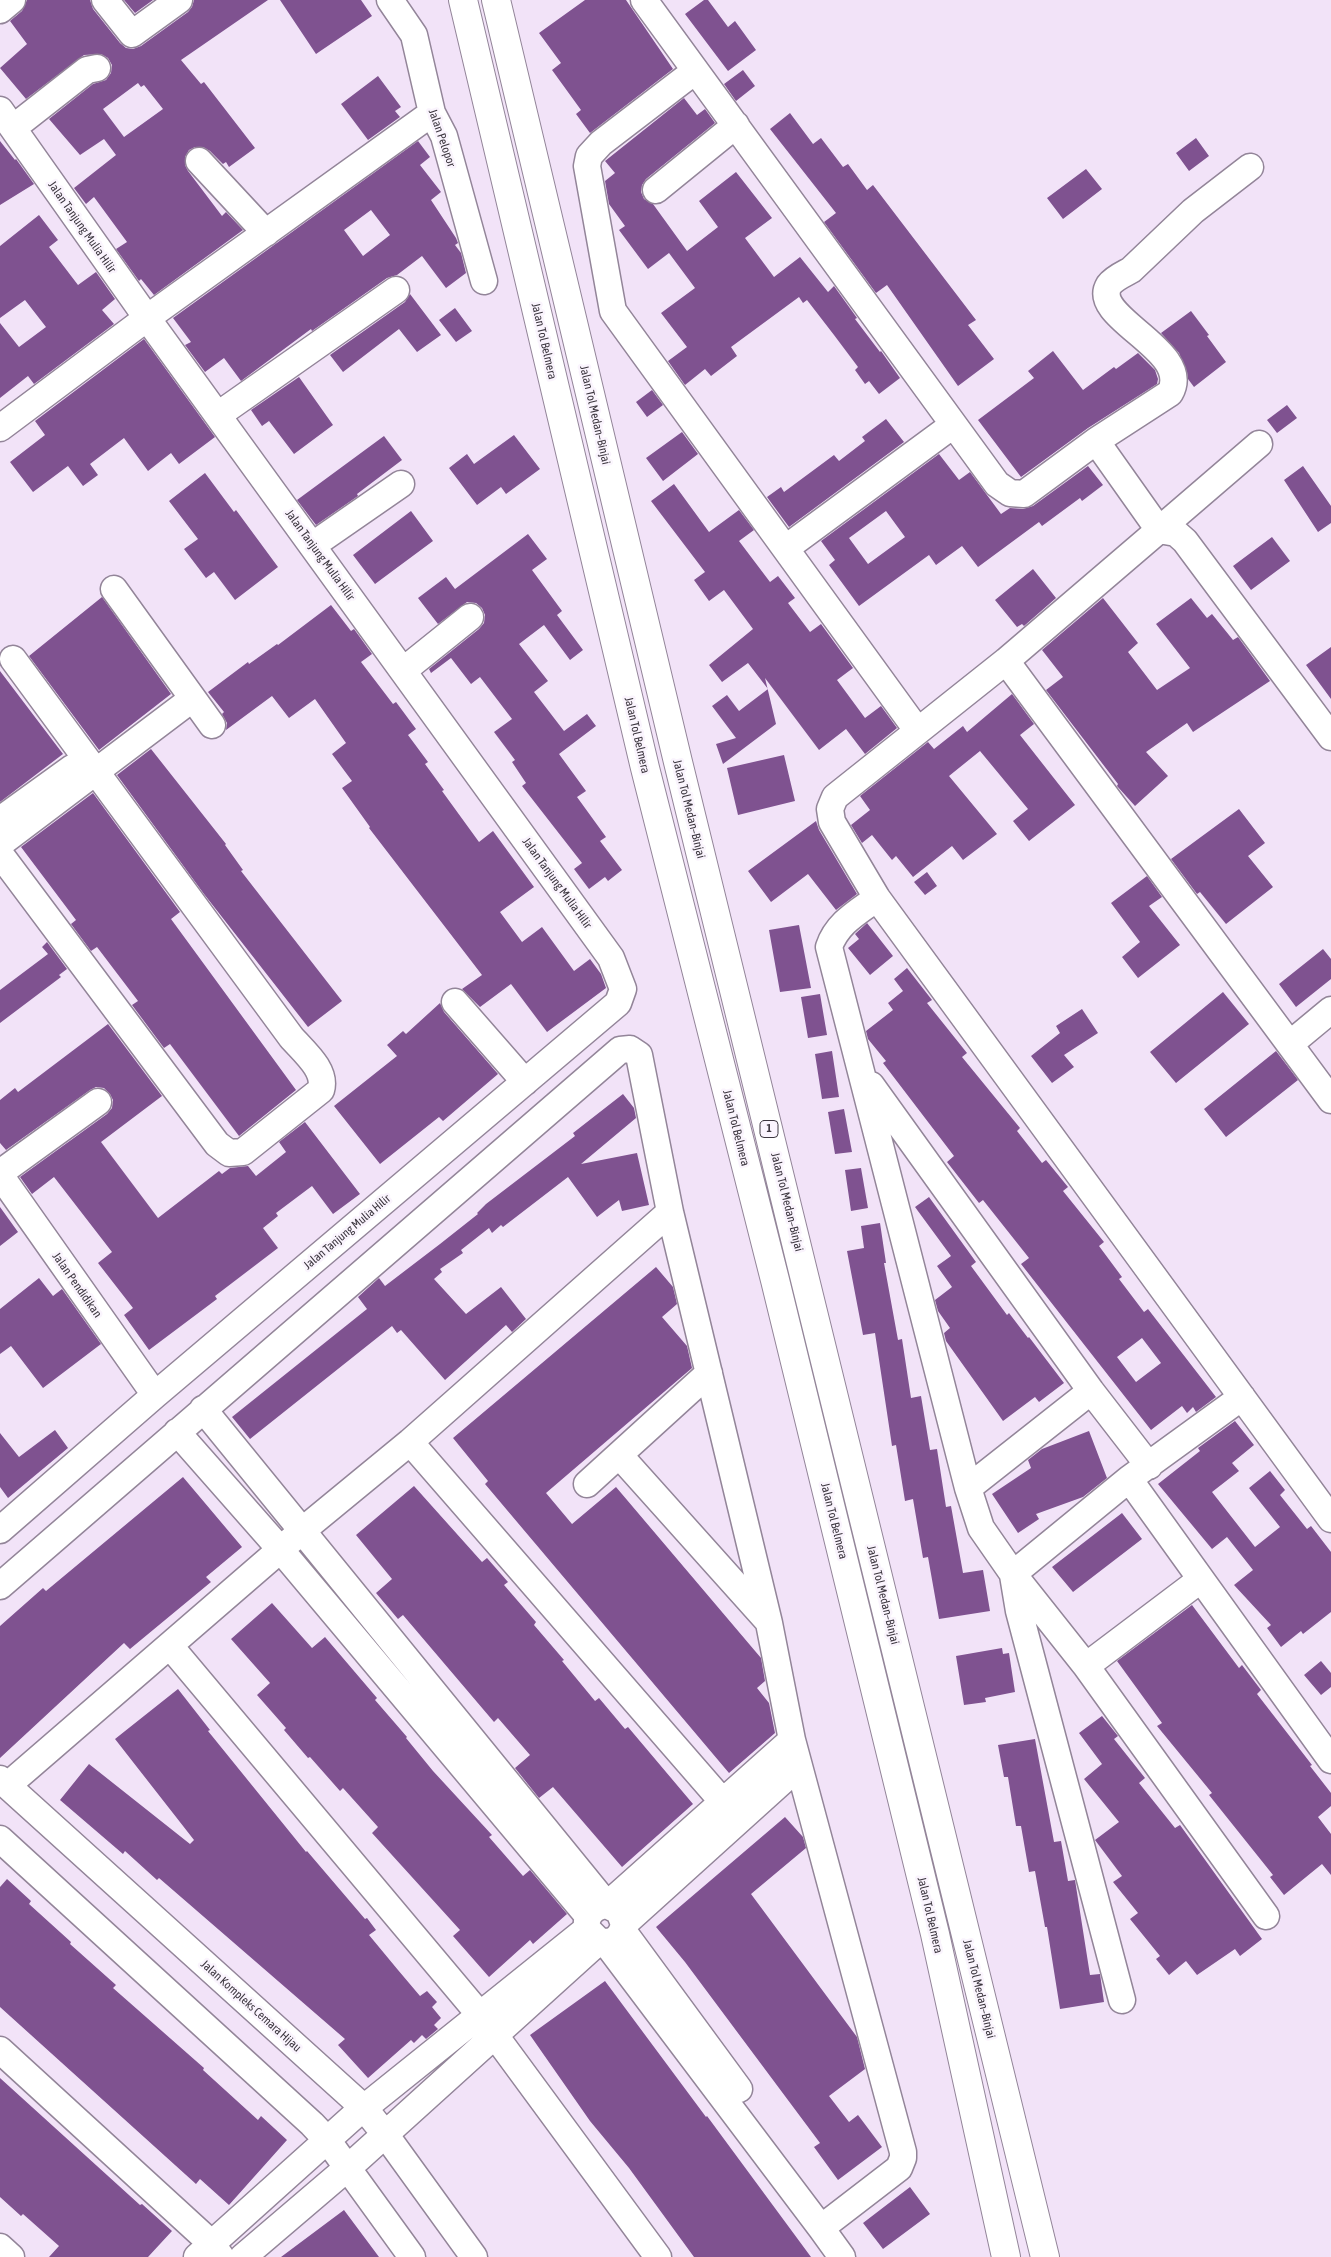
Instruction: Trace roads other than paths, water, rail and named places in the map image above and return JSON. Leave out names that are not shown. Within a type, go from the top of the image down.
[{"type":"highway","name":"Jalan Tol Belmera","points":[[463,0],[643,758],[775,1280],[930,1914],[1006,2257]]},
{"type":"highway","name":"Jalan Tol Medan–Binjai","points":[[496,0],[678,762],[1045,2257]]},
{"type":"street","points":[[0,10],[12,0]]},
{"type":"street","points":[[105,0],[132,34],[179,0]]},
{"type":"street","name":"Jalan Pelopor","points":[[390,0],[414,35],[432,113],[444,136],[484,281]]},
{"type":"street","points":[[644,0],[953,425],[997,484],[1010,493],[1024,494],[1096,440],[1170,393],[1174,385],[1172,370],[1152,345],[1116,315],[1108,298],[1109,285],[1116,278],[1131,270],[1218,190],[1250,167]]},
{"type":"street","points":[[6,119],[87,70],[97,68]]},
{"type":"street","points":[[696,70],[600,143],[589,156],[587,166],[612,308],[917,730]]},
{"type":"street","points":[[0,428],[147,318],[432,113]]},
{"type":"street","name":"Jalan Tanjung Mulia Hilir","points":[[0,1530],[155,1395],[618,1003],[622,989],[610,958],[404,670],[147,318],[6,119]]},
{"type":"street","points":[[656,190],[736,125]]},
{"type":"street","points":[[199,161],[266,233]]},
{"type":"street","points":[[218,415],[396,290]]},
{"type":"street","points":[[786,548],[953,425]]},
{"type":"street","points":[[1096,440],[1159,530],[1176,533],[1185,541],[1331,738]]},
{"type":"street","points":[[1258,444],[1006,661],[835,797],[830,809],[832,822],[877,898],[1331,1518]]},
{"type":"street","points":[[313,545],[401,484]]},
{"type":"street","points":[[114,589],[212,725]]},
{"type":"street","points":[[404,670],[470,617]]},
{"type":"street","points":[[0,854],[217,1144],[229,1153],[243,1152],[321,1090],[324,1082],[321,1073],[291,1037],[13,659]]},
{"type":"street","points":[[1006,661],[1331,1100]]},
{"type":"street","points":[[0,844],[91,766],[188,693]]},
{"type":"street","points":[[0,820],[91,766]]},
{"type":"street","points":[[877,898],[842,923],[834,934],[829,947],[968,1488],[981,1528],[1013,1574],[1086,1666],[1266,1916]]},
{"type":"street","points":[[455,1002],[525,1082]]},
{"type":"street","points":[[1290,1044],[1331,1010]]},
{"type":"street","points":[[0,1586],[620,1050],[630,1049],[640,1058],[670,1212],[769,1623],[792,1740],[904,2158],[895,2171],[827,2223]]},
{"type":"street","points":[[862,1073],[1091,1391],[1200,1580],[1331,1760]]},
{"type":"street","points":[[0,1174],[98,1102]]},
{"type":"street","name":"Jalan Pendidikan","points":[[0,1174],[155,1395]]},
{"type":"street","points":[[4,1782],[170,1646],[302,1530],[410,1442],[670,1212]]},
{"type":"street","points":[[587,1484],[709,1373]]},
{"type":"street","points":[[968,1488],[1091,1391]]},
{"type":"street","points":[[1013,1574],[1139,1472],[1242,1397]]},
{"type":"street","points":[[203,1409],[302,1530],[605,1927],[827,2223],[842,2257]]},
{"type":"street","points":[[178,1432],[605,1927]]},
{"type":"street","points":[[410,1442],[723,1802]]},
{"type":"street","points":[[620,1456],[769,1623]]},
{"type":"street","points":[[1013,1574],[1019,1611],[1122,2000]]},
{"type":"street","points":[[1086,1666],[1200,1580]]},
{"type":"street","points":[[170,1646],[488,2025],[658,2257]]},
{"type":"street","points":[[605,1927],[723,1802],[792,1740]]},
{"type":"street","points":[[0,2050],[210,2253],[345,2124],[488,2025],[799,1766]]},
{"type":"street","name":"Jalan Kompleks Cemara Hijau","points":[[4,1782],[345,2124],[367,2150],[474,2257]]},
{"type":"street","name":"Jalan Kompleks Cemara Hijau","points":[[0,1838],[345,2124],[367,2150],[412,2257]]},
{"type":"street","points":[[243,2257],[367,2150],[488,2025]]},
{"type":"street","points":[[0,2247],[11,2257]]}]
